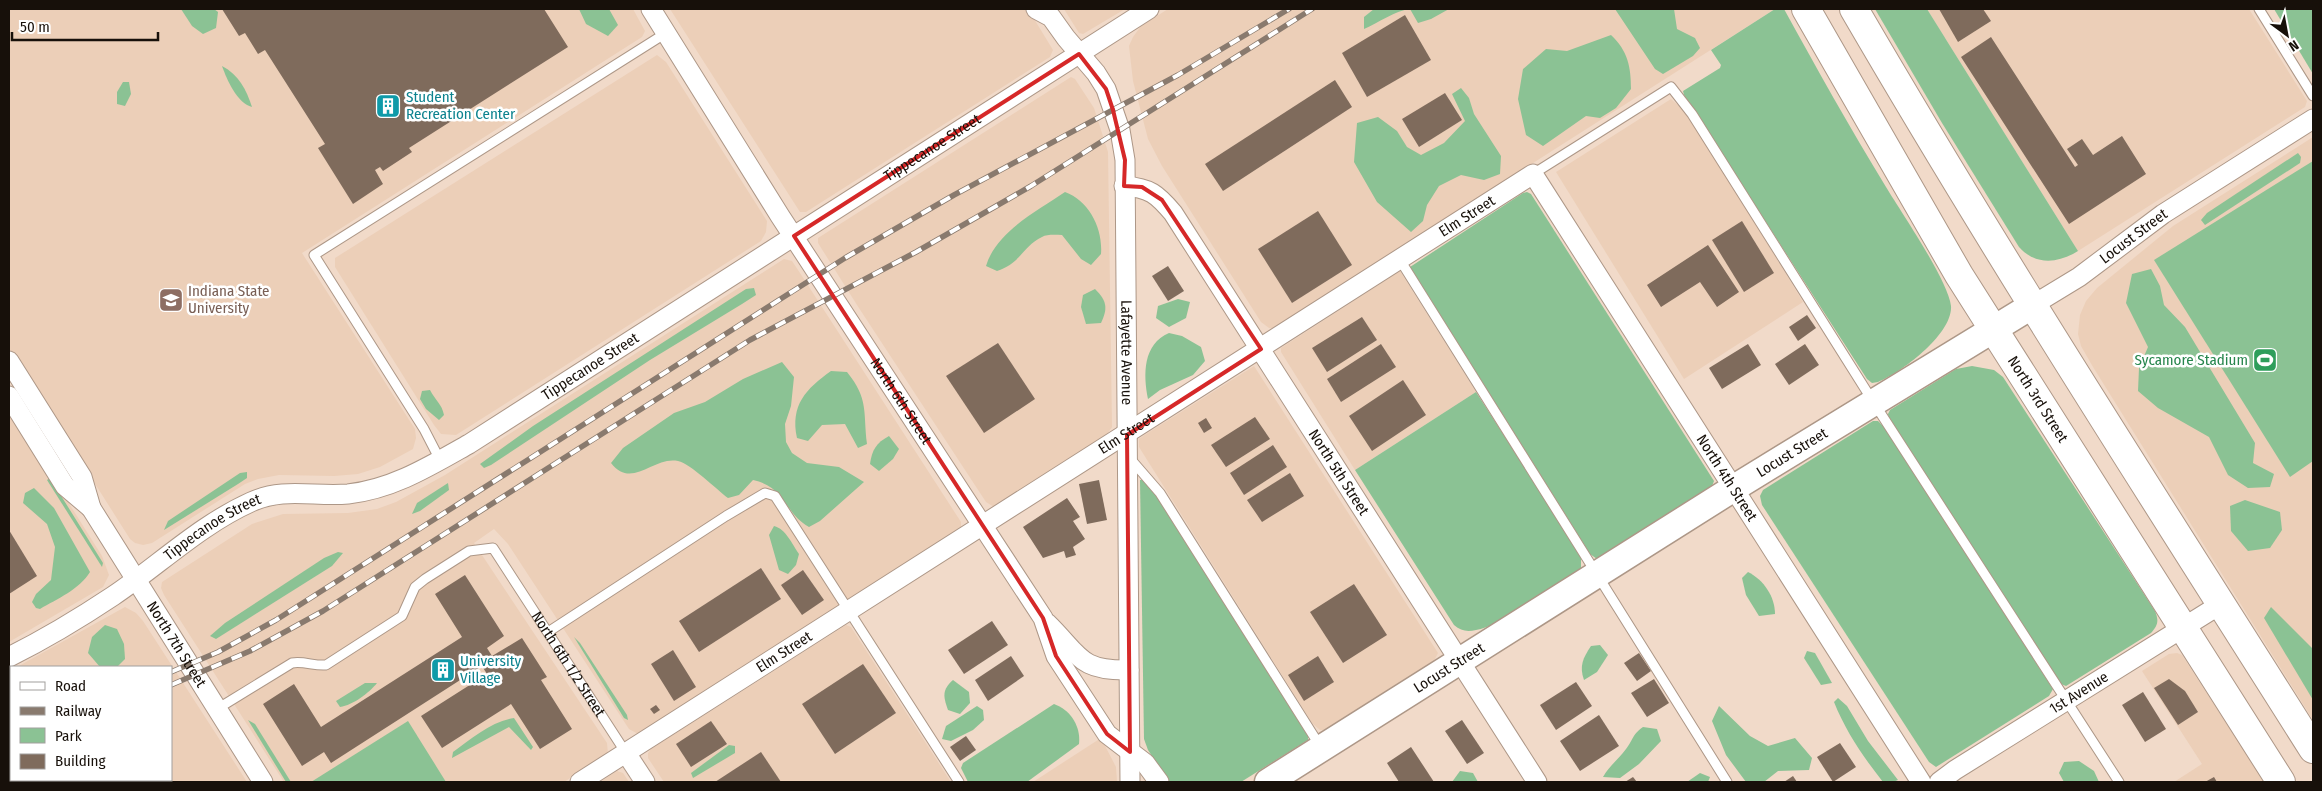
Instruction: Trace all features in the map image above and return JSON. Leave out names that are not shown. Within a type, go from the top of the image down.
[{"type":"highway","name":"North 3rd Street","points":[[1806,9],[1992,329],[2281,782]]},
{"type":"highway","points":[[1854,9],[1927,134],[2313,749]]},
{"type":"street","name":"North 6th Street","points":[[651,9],[794,236],[1043,618],[1056,656],[1107,734],[1145,763],[1159,782]]},
{"type":"street","name":"Tippecanoe Street","points":[[9,657],[99,604],[165,556],[234,511],[265,496],[296,492],[345,494],[370,491],[396,483],[440,460],[1149,9]]},
{"type":"street","points":[[1046,11],[1079,54]]},
{"type":"street","name":"Lafayette Avenue","points":[[1079,54],[1096,73],[1106,89],[1114,110],[1125,160],[1130,782]]},
{"type":"street","name":"Locust Street","points":[[1283,778],[1321,749],[1734,488],[2079,277],[2164,214],[2313,119]]},
{"type":"street","name":"Elm Street","points":[[580,782],[1127,436],[1533,174]]},
{"type":"street","name":"North 4th Street","points":[[1533,174],[1921,782]]},
{"type":"street","name":"North 5th Street","points":[[1124,186],[1142,187],[1162,200],[1173,213],[1537,782]]},
{"type":"street","name":"North 7th Street","points":[[9,361],[82,476],[91,508],[263,782]]},
{"type":"street","name":"North 7th Street","points":[[9,396],[65,486],[91,508]]},
{"type":"street","name":"1st Avenue","points":[[1939,782],[1954,770],[2221,604]]},
{"type":"street","points":[[1043,618],[1088,665],[1109,670],[1129,670]]},
{"type":"street","name":"North 6th 1/2 Street","points":[[626,753],[645,782]]},
{"type":"lane","points":[[2259,9],[2313,96]]},
{"type":"lane","points":[[440,460],[424,429],[314,256],[666,33]]},
{"type":"lane","name":"Elm Street","points":[[1533,174],[1671,87],[1692,114],[1874,403]]},
{"type":"lane","points":[[1400,260],[1487,402],[1727,782]]},
{"type":"lane","points":[[1874,403],[2120,782]]},
{"type":"lane","points":[[1127,462],[1134,463],[1160,493],[1321,749]]},
{"type":"lane","points":[[548,632],[726,516],[765,493],[775,496],[959,782]]},
{"type":"lane","name":"North 6th 1/2 Street","points":[[217,709],[292,664],[303,662],[318,666],[326,664],[402,616],[415,587],[425,579],[469,551],[493,548],[626,753]]},
{"type":"highlighted area","points":[[1079,54],[1106,89],[1125,160],[1124,186],[1142,187],[1162,200],[1261,349],[1127,435],[1130,752],[1107,734],[1056,656],[1043,618],[794,236]]},
{"type":"shaded area","name":"Indiana State University","points":[[9,9],[633,9],[645,31],[642,37],[302,253],[415,429],[416,438],[413,449],[380,467],[358,474],[334,476],[279,475],[258,479],[245,484],[152,543],[143,545],[135,543],[130,539],[9,348]]},
{"type":"shaded area","points":[[670,9],[1028,9],[1053,50],[1050,57],[806,212],[800,212]]},
{"type":"shaded area","points":[[1064,9],[1125,9],[1083,34],[1079,33]]},
{"type":"shaded area","points":[[1168,9],[1775,9],[1274,328],[1269,328],[1261,322],[1162,166],[1148,139],[1133,81],[1129,46],[1141,26]]},
{"type":"shaded area","points":[[1927,9],[2249,9],[2307,101],[2305,107],[2078,251]]},
{"type":"shaded area","points":[[657,55],[666,62],[767,221],[766,232],[761,241],[456,435],[441,434],[335,267],[335,258]]},
{"type":"shaded area","points":[[1071,77],[1075,79],[1094,108],[1108,152],[1112,427],[1105,437],[994,507],[986,502],[857,305],[818,243],[818,238]]},
{"type":"shaded area","points":[[1671,99],[1689,115],[1803,302],[1684,379],[1556,172]]},
{"type":"shaded area","points":[[2313,137],[2313,720],[2093,367],[2081,346],[2078,334],[2080,315],[2086,301],[2097,288],[2173,226]]},
{"type":"shaded area","points":[[784,259],[792,261],[800,273],[961,522],[961,528],[638,734],[629,729],[508,544],[494,529],[474,543],[607,743],[608,754],[564,782],[284,782],[164,595],[161,588],[162,582],[252,524],[283,514],[348,513],[377,509],[396,502],[445,475]]},
{"type":"shaded area","points":[[1400,271],[1476,392],[1355,470],[1281,352],[1281,348]]},
{"type":"shaded area","points":[[1254,366],[1438,653],[1434,661],[1326,730],[1320,730],[1312,723],[1139,447],[1139,439],[1143,436]]},
{"type":"shaded area","points":[[9,408],[102,556],[109,575],[103,587],[9,642]]},
{"type":"shaded area","points":[[125,607],[136,613],[143,621],[247,782],[47,782],[172,781],[172,666],[19,666]]},
{"type":"shaded area","points":[[846,625],[851,627],[951,782],[664,782],[648,758],[648,753],[651,749]]},
{"type":"shaded area","points":[[2177,653],[2182,655],[2264,782],[2174,782],[2202,764],[2142,671],[2169,654]]},
{"type":"shaded area","points":[[10,671],[10,754],[9,754]]},
{"type":"shaded area","points":[[1101,738],[1116,767],[1117,782],[1033,782]]},
{"type":"shaded area","points":[[617,771],[623,773],[629,782],[600,782]]},
{"type":"green space","points":[[181,9],[214,9],[218,12],[216,28],[203,34],[192,26]]},
{"type":"green space","points":[[579,9],[609,9],[618,25],[608,36],[586,24]]},
{"type":"green space","points":[[1374,9],[1410,9],[1393,14],[1364,29],[1364,17]]},
{"type":"green space","points":[[1410,9],[1449,9],[1431,19],[1418,23]]},
{"type":"green space","points":[[1615,9],[1674,9],[1677,29],[1695,38],[1700,48],[1693,56],[1663,74],[1655,69]]},
{"type":"green space","points":[[1775,9],[1784,9],[1860,143],[1923,246],[1948,294],[1951,306],[1949,317],[1935,340],[1912,361],[1878,382],[1872,383],[1867,379],[1684,95],[1683,91],[1720,68],[1721,65],[1711,50]]},
{"type":"green space","points":[[1875,9],[1927,9],[2078,251],[2063,258],[2048,261],[2033,257],[2019,247],[1942,123]]},
{"type":"green space","points":[[2274,9],[2313,9],[2313,74]]},
{"type":"green space","points":[[1611,35],[1625,53],[1631,81],[1631,89],[1616,108],[1600,118],[1586,116],[1543,146],[1526,135],[1518,99],[1523,69],[1546,49],[1567,51]]},
{"type":"green space","points":[[222,66],[241,83],[252,107],[237,96]]},
{"type":"green space","points":[[123,82],[129,82],[131,94],[125,106],[117,104],[117,92]]},
{"type":"green space","points":[[1461,88],[1469,98],[1474,114],[1501,156],[1500,174],[1484,180],[1461,175],[1439,186],[1427,205],[1423,221],[1411,232],[1377,202],[1354,162],[1357,123],[1378,117],[1397,131],[1407,147],[1421,155],[1444,143],[1465,121],[1452,94]]},
{"type":"green space","points":[[2298,153],[2301,157],[2300,163],[2205,225],[2201,220],[2207,213]]},
{"type":"green space","name":"Sycamore Stadium","points":[[2313,161],[2313,461],[2290,477],[2154,260]]},
{"type":"green space","points":[[1065,192],[1081,202],[1097,225],[1100,235],[1101,254],[1091,265],[1081,259],[1062,235],[1049,235],[1035,241],[1005,268],[997,271],[986,266],[991,254],[1008,233],[1030,215]]},
{"type":"green space","points":[[1527,192],[1531,194],[1714,481],[1712,486],[1597,559],[1590,554],[1410,267]]},
{"type":"green space","points":[[2151,269],[2160,286],[2164,305],[2185,327],[2255,443],[2253,463],[2274,474],[2270,487],[2248,488],[2228,475],[2209,437],[2158,408],[2138,391],[2139,368],[2148,347],[2126,303],[2132,274]]},
{"type":"green space","points":[[754,288],[756,295],[742,304],[650,360],[491,465],[484,468],[480,464],[533,426],[746,289]]},
{"type":"green space","points":[[1095,289],[1104,301],[1105,313],[1101,323],[1086,324],[1081,307],[1083,295]]},
{"type":"green space","points":[[1178,299],[1190,302],[1186,318],[1169,327],[1156,318],[1158,306]]},
{"type":"green space","points":[[1169,333],[1182,336],[1201,347],[1205,361],[1193,375],[1160,390],[1148,399],[1147,361],[1154,344]]},
{"type":"green space","points":[[782,362],[794,377],[791,406],[785,424],[786,442],[792,453],[807,463],[839,467],[864,482],[820,521],[809,527],[794,515],[779,494],[764,483],[753,480],[739,495],[728,498],[696,472],[678,461],[660,463],[635,473],[619,470],[611,463],[623,448],[674,413],[705,402],[743,379]]},
{"type":"green space","points":[[1972,366],[1994,370],[2003,377],[2156,614],[2157,623],[2151,633],[2066,686],[2061,684],[1889,421],[1888,414],[1890,410],[1956,369]]},
{"type":"green space","points":[[831,371],[847,372],[862,398],[867,444],[858,448],[845,424],[822,425],[808,441],[797,438],[796,416],[802,399],[814,384]]},
{"type":"green space","points":[[430,390],[443,411],[444,415],[439,420],[426,409],[420,399],[422,391]]},
{"type":"green space","points":[[1476,392],[1581,555],[1581,569],[1499,621],[1486,627],[1467,631],[1459,629],[1454,625],[1355,470]]},
{"type":"green space","points":[[1873,421],[1878,421],[1884,427],[2053,689],[2049,696],[1936,767],[1929,762],[1762,505],[1760,496],[1763,490]]},
{"type":"green space","points":[[889,436],[899,449],[893,459],[879,471],[870,464],[872,455],[875,447]]},
{"type":"green space","points":[[247,472],[247,478],[164,530],[168,521],[240,473]]},
{"type":"green space","points":[[50,478],[103,563],[102,567],[47,480]]},
{"type":"green space","points":[[1140,480],[1143,480],[1152,487],[1308,736],[1308,740],[1241,782],[1169,782],[1148,750],[1144,739]]},
{"type":"green space","points":[[448,483],[449,490],[420,511],[412,514],[417,503]]},
{"type":"green space","points":[[34,488],[54,508],[90,572],[74,589],[40,609],[36,608],[32,602],[36,594],[51,580],[55,547],[47,524],[23,503],[25,493]]},
{"type":"green space","points":[[2245,500],[2280,512],[2282,530],[2270,548],[2248,551],[2231,531],[2230,506]]},
{"type":"green space","points":[[774,526],[782,530],[799,554],[796,565],[788,574],[779,570],[769,535]]},
{"type":"green space","points":[[338,552],[343,553],[332,566],[216,639],[210,636],[225,623],[324,558]]},
{"type":"green space","points":[[1748,572],[1764,584],[1768,590],[1773,601],[1775,614],[1759,616],[1746,595],[1742,578]]},
{"type":"green space","points":[[2271,607],[2313,649],[2313,700],[2264,618]]},
{"type":"green space","points":[[105,625],[117,629],[124,644],[125,659],[118,666],[99,666],[88,653],[92,637]]},
{"type":"green space","points":[[574,637],[580,643],[627,715],[628,720],[624,718]]},
{"type":"green space","points":[[1600,645],[1608,655],[1597,672],[1584,680],[1582,666],[1584,658],[1591,646]]},
{"type":"green space","points":[[1807,651],[1815,653],[1832,683],[1821,685],[1804,658]]},
{"type":"green space","points":[[953,680],[969,692],[970,703],[960,714],[948,710],[945,701],[945,690]]},
{"type":"green space","points":[[365,683],[377,683],[360,698],[340,707],[336,701]]},
{"type":"green space","points":[[1838,698],[1847,706],[1868,741],[1898,780],[1883,782],[1869,764],[1839,713],[1834,702]]},
{"type":"green space","points":[[1054,704],[1065,710],[1074,720],[1078,731],[1079,744],[1027,782],[968,782],[961,768],[963,763]]},
{"type":"green space","points":[[977,706],[983,710],[984,720],[973,730],[951,741],[942,739],[946,726]]},
{"type":"green space","points":[[1719,706],[1750,736],[1768,746],[1795,738],[1812,758],[1809,770],[1778,771],[1764,782],[1746,782],[1726,755],[1712,721]]},
{"type":"green space","points":[[514,718],[533,747],[531,750],[509,727],[452,758],[453,752],[482,731]]},
{"type":"green space","points":[[248,720],[255,724],[291,782],[286,782]]},
{"type":"green space","points":[[408,721],[446,782],[311,782]]},
{"type":"green space","points":[[1643,727],[1657,729],[1661,741],[1639,764],[1620,778],[1603,777],[1626,749],[1636,733]]},
{"type":"green space","points":[[729,745],[735,746],[735,753],[693,778],[691,773]]},
{"type":"green space","points":[[2079,761],[2094,771],[2099,782],[2064,782],[2059,773],[2064,762]]},
{"type":"green space","points":[[1460,771],[1473,773],[1478,782],[1452,782]]},
{"type":"green space","points":[[1700,773],[1710,777],[1708,782],[1687,782]]},
{"type":"building","name":"Student Recreation Center","points":[[222,9],[544,9],[568,47],[409,148],[412,152],[383,171],[380,167],[375,170],[383,184],[353,204],[318,148],[325,144],[265,50],[258,54],[245,33],[239,36]]},
{"type":"building","points":[[1939,9],[1983,9],[1991,21],[1958,42]]},
{"type":"building","points":[[1405,15],[1431,60],[1367,97],[1342,53]]},
{"type":"building","points":[[1991,37],[2075,167],[2078,165],[2067,149],[2082,139],[2093,155],[2122,136],[2146,174],[2069,224],[1961,57]]},
{"type":"building","points":[[1335,80],[1352,107],[1223,191],[1205,164]]},
{"type":"building","points":[[1445,93],[1462,120],[1419,147],[1402,119]]},
{"type":"building","points":[[1318,211],[1352,265],[1292,303],[1258,249]]},
{"type":"building","points":[[1742,221],[1774,273],[1744,292],[1712,240]]},
{"type":"building","points":[[1708,245],[1739,292],[1717,307],[1700,282],[1661,307],[1647,285]]},
{"type":"building","points":[[1168,266],[1184,291],[1168,301],[1152,276]]},
{"type":"building","points":[[1807,315],[1816,328],[1798,341],[1789,327]]},
{"type":"building","points":[[1362,317],[1377,340],[1327,372],[1312,348]]},
{"type":"building","points":[[998,343],[1035,399],[984,433],[946,376]]},
{"type":"building","points":[[1381,344],[1396,367],[1341,402],[1327,379]]},
{"type":"building","points":[[1748,344],[1761,365],[1722,389],[1709,368]]},
{"type":"building","points":[[1805,344],[1819,365],[1789,385],[1775,364]]},
{"type":"building","points":[[1403,380],[1426,415],[1372,451],[1349,416]]},
{"type":"building","points":[[1255,417],[1270,439],[1226,467],[1211,445]]},
{"type":"building","points":[[1206,418],[1212,428],[1204,433],[1198,423]]},
{"type":"building","points":[[1273,445],[1287,467],[1244,495],[1230,473]]},
{"type":"building","points":[[1290,473],[1304,496],[1262,522],[1247,500]]},
{"type":"building","points":[[1099,480],[1107,520],[1087,524],[1079,484]]},
{"type":"building","points":[[1067,498],[1080,517],[1073,521],[1085,539],[1073,547],[1076,555],[1066,558],[1064,551],[1043,558],[1023,527]]},
{"type":"building","points":[[9,530],[37,576],[9,594]]},
{"type":"building","points":[[761,568],[781,599],[699,652],[679,621]]},
{"type":"building","points":[[803,570],[824,600],[802,615],[781,585]]},
{"type":"building","name":"University Village","points":[[465,575],[504,636],[487,648],[492,656],[522,638],[547,677],[541,680],[572,729],[540,749],[511,704],[442,748],[421,716],[487,674],[482,666],[331,763],[324,752],[302,766],[263,704],[294,684],[321,727],[462,637],[435,594]]},
{"type":"building","points":[[1354,584],[1387,635],[1343,663],[1310,612]]},
{"type":"building","points":[[992,621],[1008,645],[964,674],[948,650]]},
{"type":"building","points":[[673,650],[696,687],[674,701],[651,664]]},
{"type":"building","points":[[1639,653],[1651,671],[1637,681],[1624,663]]},
{"type":"building","points":[[1011,656],[1024,676],[988,701],[975,680]]},
{"type":"building","points":[[1318,656],[1334,682],[1304,701],[1288,675]]},
{"type":"building","points":[[863,664],[896,713],[835,754],[802,704]]},
{"type":"building","points":[[1654,679],[1669,703],[1647,717],[1631,693]]},
{"type":"building","points":[[2169,679],[2185,691],[2198,712],[2178,725],[2154,688]]},
{"type":"building","points":[[1576,682],[1592,706],[1556,730],[1540,705]]},
{"type":"building","points":[[2143,692],[2166,729],[2145,742],[2122,705]]},
{"type":"building","points":[[656,705],[660,710],[654,714],[650,709]]},
{"type":"building","points":[[1599,715],[1619,746],[1580,771],[1560,741]]},
{"type":"building","points":[[1462,720],[1484,753],[1467,764],[1445,731]]},
{"type":"building","points":[[711,721],[727,744],[691,767],[676,744]]},
{"type":"building","points":[[966,736],[976,750],[960,761],[950,747]]},
{"type":"building","points":[[1840,743],[1856,767],[1833,782],[1817,757]]},
{"type":"building","points":[[1411,747],[1434,782],[1399,782],[1387,763]]},
{"type":"building","points":[[761,752],[781,782],[715,782]]},
{"type":"building","points":[[1793,776],[1797,782],[1784,782]]},
{"type":"building","points":[[1633,777],[1637,782],[1625,782]]},
{"type":"building","points":[[2214,777],[2217,782],[2205,782]]},
{"type":"building","points":[[92,781],[172,782],[93,782]]},
{"type":"railway","points":[[172,672],[218,652],[276,620],[845,258],[954,195],[1178,75],[1289,9]]},
{"type":"railway","points":[[172,685],[250,651],[323,611],[750,340],[916,252],[1031,186],[1312,9]]},
{"type":"place","name":"Student Recreation Center","points":[[388,106]]},
{"type":"place","name":"Indiana State University","points":[[171,300]]},
{"type":"place","name":"Sycamore Stadium","points":[[2265,360]]},
{"type":"place","name":"University Village","points":[[443,670]]}]
